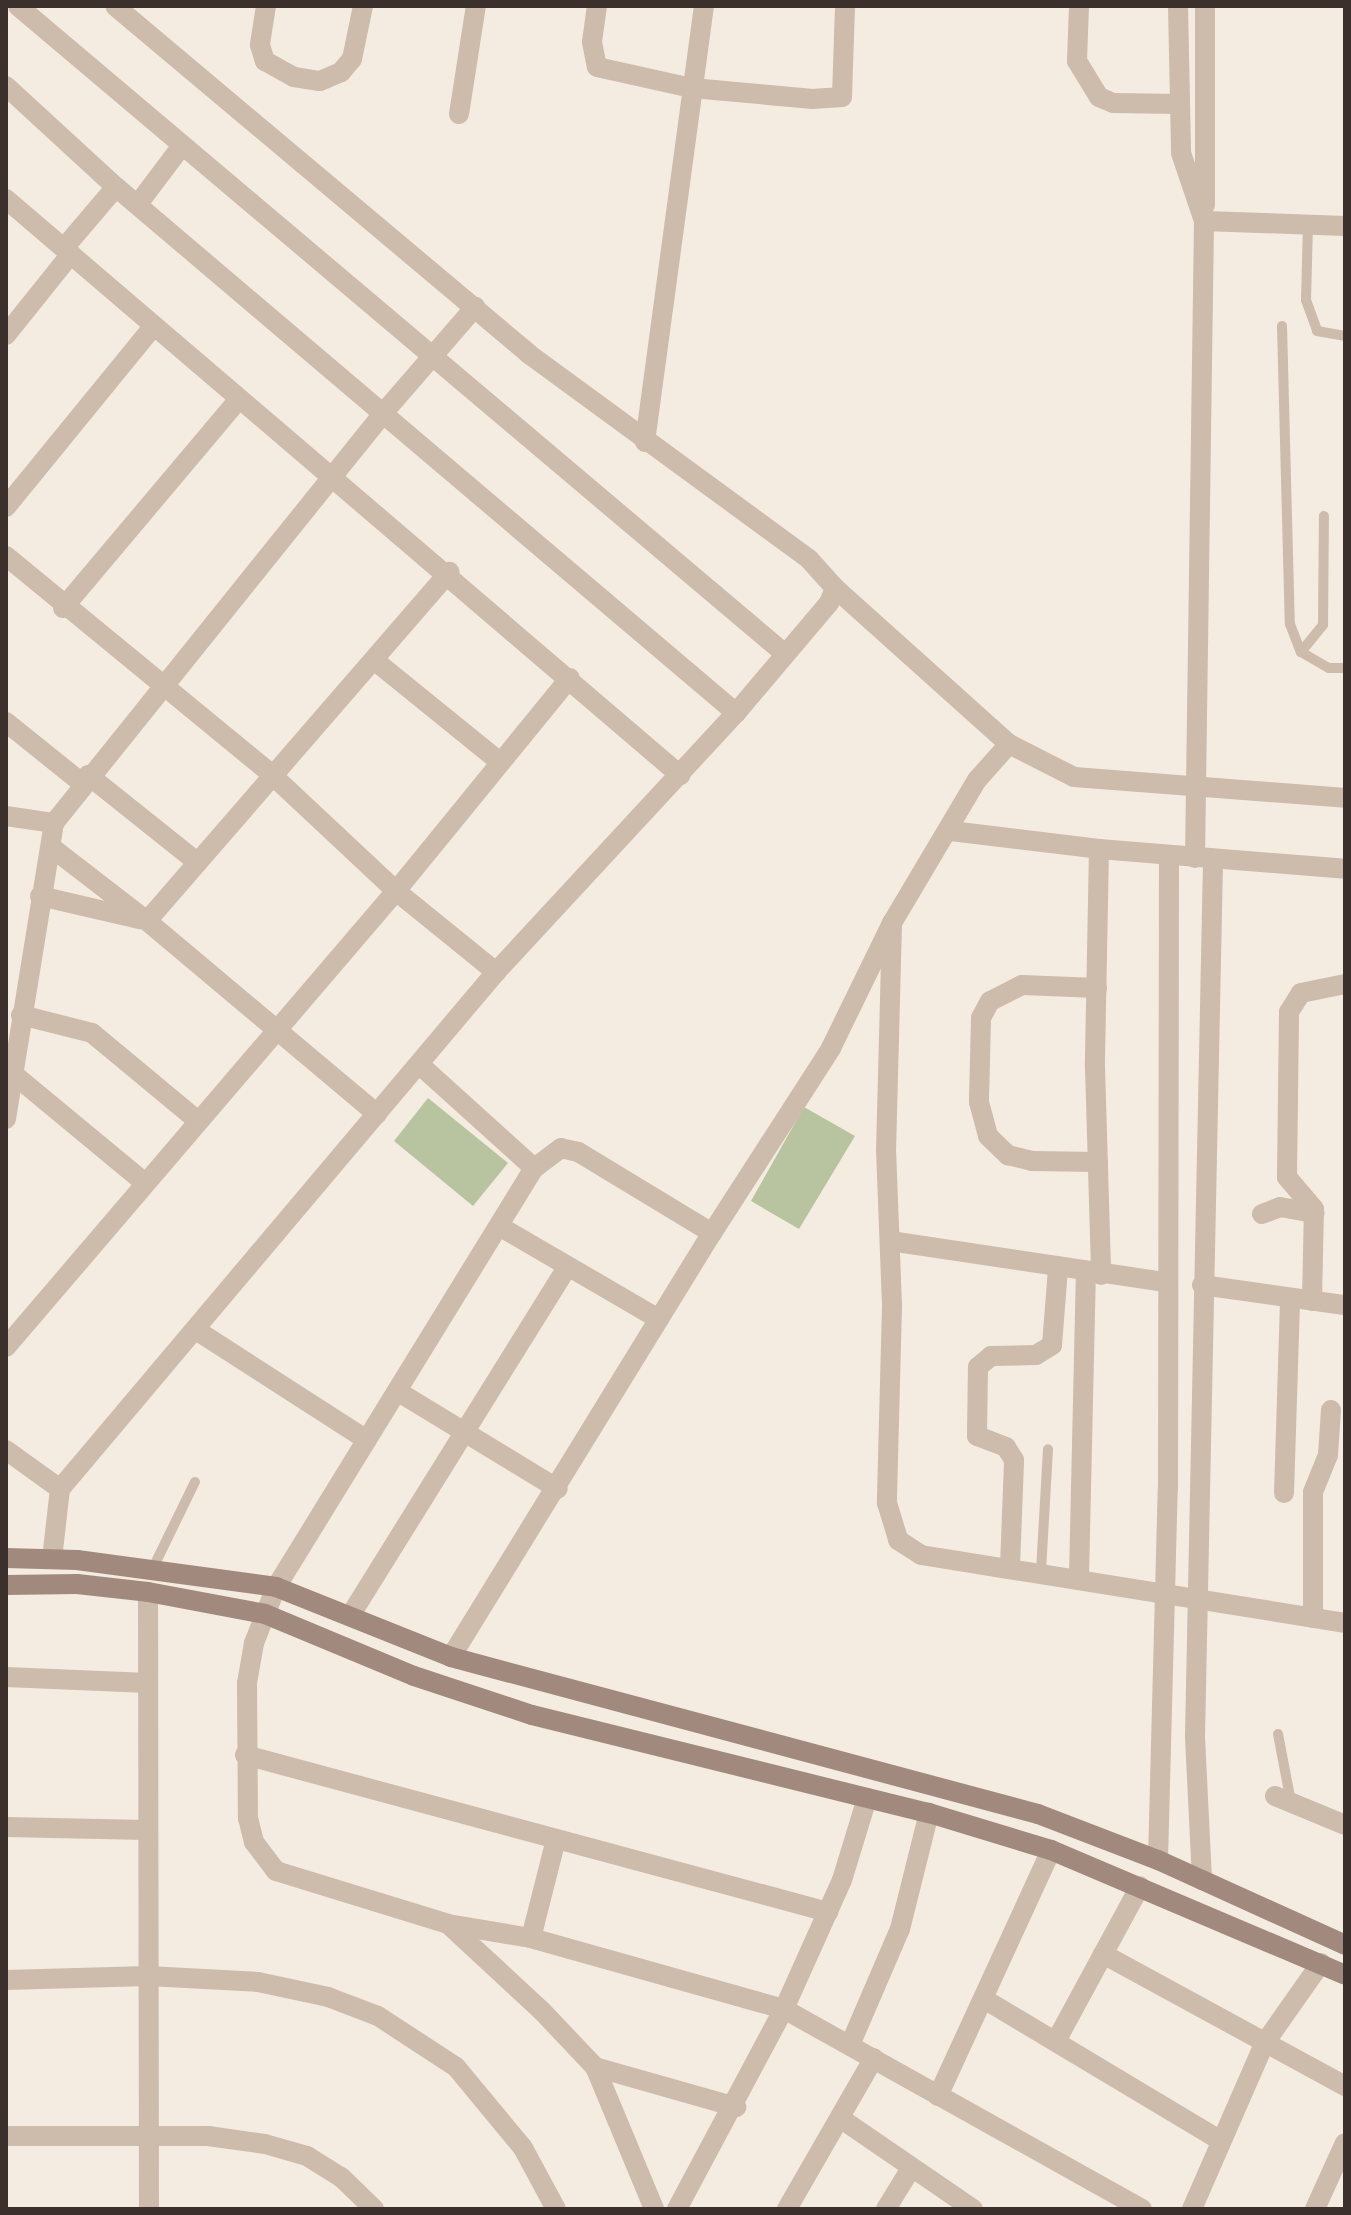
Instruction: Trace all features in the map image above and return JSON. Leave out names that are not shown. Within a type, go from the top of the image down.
[{"type":"main road","points":[[6,1558],[52,1559],[276,1587],[451,1657],[1038,1814],[1158,1860],[1345,1945]]},
{"type":"main road","points":[[6,1585],[77,1584],[148,1592],[265,1614],[483,1700],[929,1813],[1051,1850],[1345,1975]]},
{"type":"street","points":[[18,6],[181,147],[785,654]]},
{"type":"street","points":[[115,6],[475,307],[645,442],[809,559],[835,588],[1009,744],[1074,777],[1345,798]]},
{"type":"street","points":[[266,6],[260,45],[265,61],[294,77],[320,81],[341,72],[352,59],[363,6]]},
{"type":"street","points":[[459,114],[476,6]]},
{"type":"street","points":[[597,6],[592,42],[597,67],[692,88],[812,99],[842,97],[845,6]]},
{"type":"street","points":[[645,442],[704,6]]},
{"type":"street","points":[[1079,6],[1077,61],[1099,97],[1113,103],[1178,104]]},
{"type":"street","points":[[1178,6],[1181,153],[1204,221]]},
{"type":"street","points":[[1202,1880],[1195,1736],[1202,1285],[1204,858],[1200,786],[1205,6]]},
{"type":"street","points":[[6,86],[116,187],[385,411],[736,713]]},
{"type":"street","points":[[138,204],[181,147]]},
{"type":"street","points":[[6,335],[116,187]]},
{"type":"street","points":[[6,199],[332,479],[449,572],[680,775]]},
{"type":"street","points":[[1204,221],[1345,226]]},
{"type":"street","points":[[6,1112],[10,1071],[54,823],[85,779],[165,686],[385,411],[475,307]]},
{"type":"street","points":[[6,507],[153,327]]},
{"type":"street","points":[[63,608],[239,399]]},
{"type":"street","points":[[9,563],[270,773],[396,891],[496,972]]},
{"type":"street","points":[[147,921],[270,773],[374,660],[449,572]]},
{"type":"street","points":[[52,1559],[60,1489],[496,972],[736,713],[829,603],[835,588]]},
{"type":"street","points":[[374,660],[500,762]]},
{"type":"street","points":[[6,1347],[396,891],[570,678]]},
{"type":"street","points":[[6,722],[197,862]]},
{"type":"street","points":[[451,1657],[558,1489],[712,1233],[831,1048],[892,923],[951,831],[977,780],[1009,744]]},
{"type":"street","points":[[6,816],[54,823]]},
{"type":"street","points":[[951,831],[1169,856],[1345,869]]},
{"type":"street","points":[[51,847],[147,921],[377,1114]]},
{"type":"street","points":[[1079,1577],[1098,1162],[1099,849]]},
{"type":"street","points":[[1158,1860],[1162,1594],[1168,1488],[1164,1282],[1169,856]]},
{"type":"street","points":[[40,896],[147,921]]},
{"type":"street","points":[[892,923],[886,1149],[890,1241],[887,1503],[891,1529],[921,1555],[1079,1577],[1162,1594],[1345,1623]]},
{"type":"street","points":[[1312,1301],[1314,1213],[1310,1199],[1293,1190],[1287,1177],[1290,1006],[1301,993],[1345,984]]},
{"type":"street","points":[[1097,988],[1022,985],[990,1001],[981,1018],[979,1102],[988,1136],[1008,1155],[1032,1161],[1098,1162]]},
{"type":"street","points":[[21,1015],[92,1033],[198,1121]]},
{"type":"street","points":[[420,1065],[534,1168]]},
{"type":"street","points":[[10,1071],[145,1183]]},
{"type":"street","points":[[712,1233],[578,1152],[561,1148],[534,1168],[276,1587],[265,1614],[247,1683],[245,1755],[250,1830],[260,1853],[276,1871],[298,1882],[448,1924],[531,1938],[784,2009],[1142,2209]]},
{"type":"street","points":[[1262,1214],[1280,1207],[1314,1213]]},
{"type":"street","points":[[499,1226],[659,1319]]},
{"type":"street","points":[[890,1241],[1093,1274],[1164,1282]]},
{"type":"street","points":[[350,1616],[467,1434],[567,1268]]},
{"type":"street","points":[[1010,1566],[1014,1460],[1006,1447],[977,1436],[978,1367],[991,1356],[1036,1355],[1052,1345],[1058,1268]]},
{"type":"street","points":[[1202,1285],[1345,1305]]},
{"type":"street","points":[[1284,1493],[1290,1298]]},
{"type":"street","points":[[196,1330],[367,1440]]},
{"type":"street","points":[[397,1391],[558,1489]]},
{"type":"street","points":[[1313,1618],[1313,1492],[1328,1455],[1332,1410]]},
{"type":"street","points":[[6,1450],[60,1489]]},
{"type":"street","points":[[148,1592],[149,2209]]},
{"type":"street","points":[[6,1677],[148,1683]]},
{"type":"street","points":[[245,1755],[828,1912]]},
{"type":"street","points":[[677,2209],[736,2107],[784,2009],[828,1912],[867,1798]]},
{"type":"street","points":[[1283,1799],[1341,1819]]},
{"type":"street","points":[[850,2045],[900,1929],[929,1813]]},
{"type":"street","points":[[6,1827],[147,1830]]},
{"type":"street","points":[[531,1938],[556,1839]]},
{"type":"street","points":[[938,2096],[1051,1850]]},
{"type":"street","points":[[1056,2041],[1140,1886]]},
{"type":"street","points":[[448,1924],[595,2067],[654,2209]]},
{"type":"street","points":[[1103,1954],[1345,2086]]},
{"type":"street","points":[[1192,2209],[1264,2044],[1321,1963]]},
{"type":"street","points":[[6,1980],[148,1976],[286,1987],[378,2016],[456,2067],[475,2087],[523,2148],[556,2209]]},
{"type":"street","points":[[984,1999],[1220,2140]]},
{"type":"street","points":[[787,2209],[874,2058]]},
{"type":"street","points":[[595,2067],[736,2107]]},
{"type":"street","points":[[840,2118],[910,2170],[973,2209]]},
{"type":"street","points":[[6,2136],[208,2136],[289,2150],[341,2177],[374,2209]]},
{"type":"street","points":[[1315,2209],[1345,2143]]},
{"type":"street","points":[[886,2209],[910,2170]]},
{"type":"lane","points":[[1308,224],[1306,300],[1317,331],[1345,336]]},
{"type":"lane","points":[[1282,326],[1290,624],[1301,652],[1329,668],[1345,668]]},
{"type":"lane","points":[[1301,652],[1323,625],[1324,516]]},
{"type":"lane","points":[[1041,1571],[1048,1449]]},
{"type":"lane","points":[[152,1570],[195,1482]]},
{"type":"lane","points":[[1278,1734],[1283,1799]]},
{"type":"green space","points":[[428,1098],[508,1163],[473,1206],[394,1141]]},
{"type":"green space","points":[[804,1107],[855,1136],[799,1229],[751,1201]]}]
